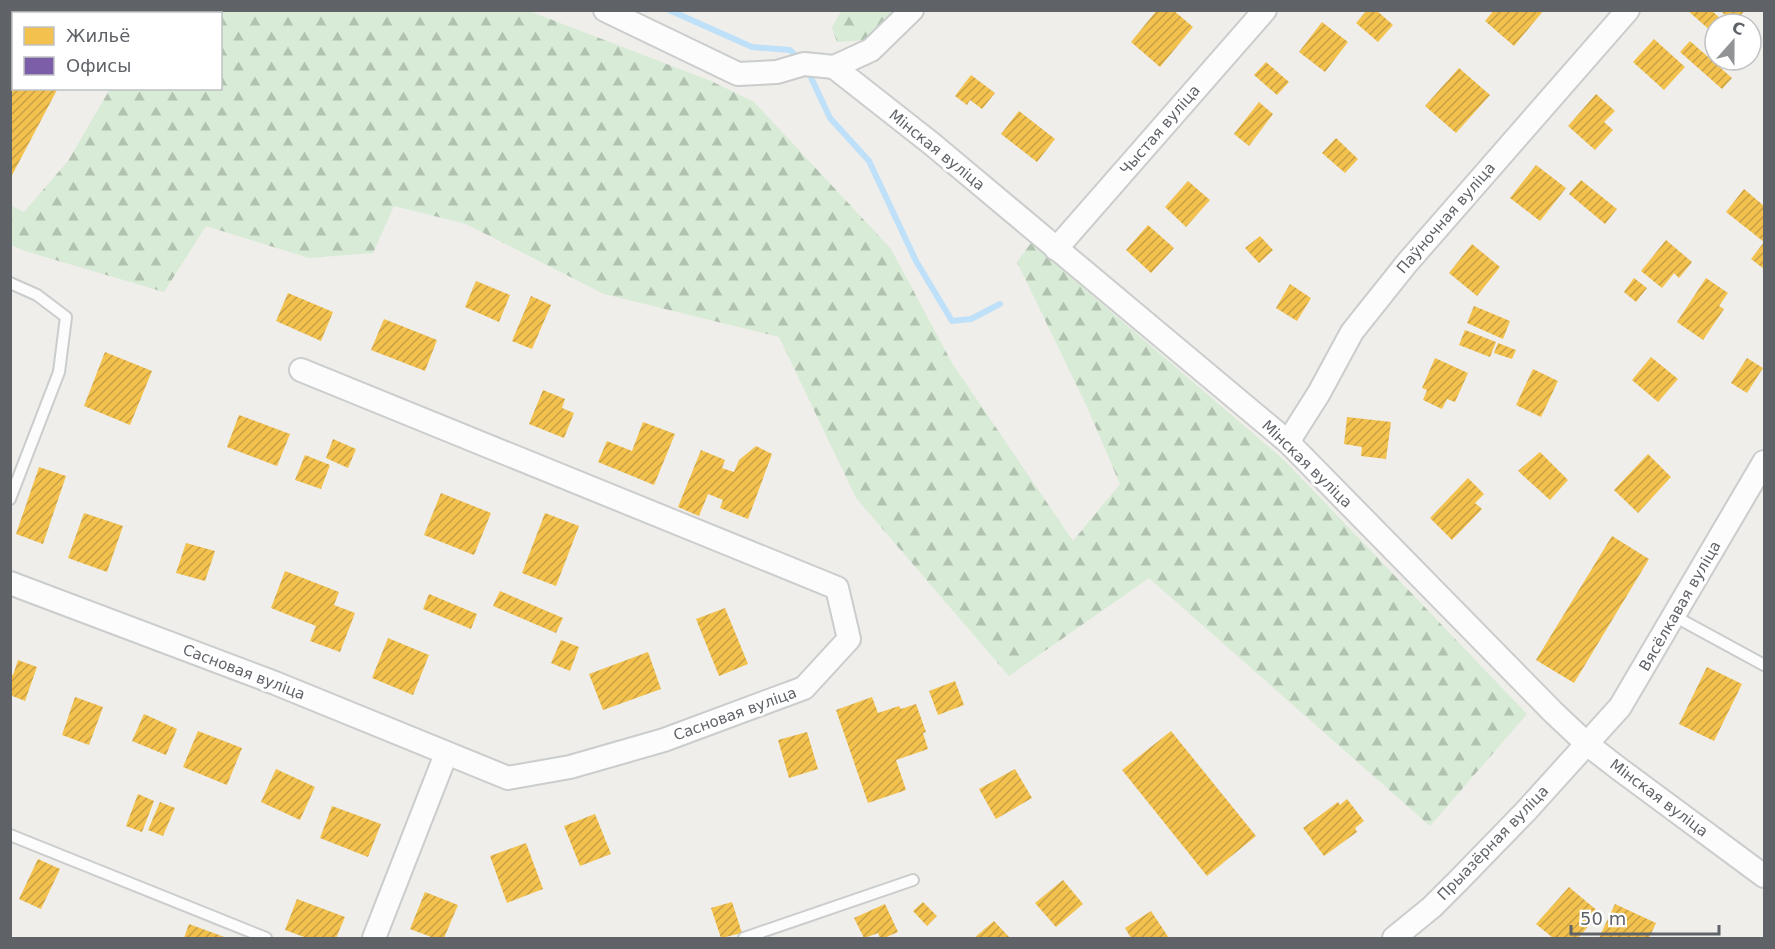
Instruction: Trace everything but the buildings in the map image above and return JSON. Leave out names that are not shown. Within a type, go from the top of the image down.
[{"type":"street","points":[[605,10],[738,74],[777,72],[804,64],[834,67],[871,50],[912,10]]},
{"type":"street","name":"Чыстая вуліца","points":[[1056,249],[1265,10]]},
{"type":"street","name":"Паўночная вуліца","points":[[1288,442],[1319,393],[1352,332],[1407,263],[1628,10]]},
{"type":"street","name":"Мінская вуліца","points":[[834,67],[932,144],[1288,442],[1587,744],[1764,876]]},
{"type":"street","name":"Сасновая вуліца","points":[[10,583],[276,683],[508,778],[570,767],[664,740],[804,688],[849,639],[837,588],[301,370]]},
{"type":"street","name":"Вясёлкавая вуліца","points":[[1587,744],[1626,698],[1764,462]]},
{"type":"street","name":"Прыазёрная вуліца","points":[[1394,939],[1432,907],[1459,880],[1587,744]]},
{"type":"street","points":[[374,939],[446,754]]},
{"type":"lane","points":[[10,282],[37,295],[66,317],[59,372],[10,499]]},
{"type":"lane","points":[[1674,616],[1764,665]]},
{"type":"lane","points":[[10,835],[267,939]]},
{"type":"lane","points":[[744,939],[913,880]]},
{"type":"green space","points":[[529,11],[711,81],[754,102],[891,249],[952,363],[1073,541],[1120,484],[1088,409],[1017,262],[1031,243],[1284,460],[1527,714],[1430,826],[1149,578],[1009,676],[856,498],[779,337],[604,294],[466,224],[394,206],[373,253],[309,258],[206,226],[164,292],[11,245],[10,205],[24,212],[68,161],[109,90],[222,90],[222,12],[154,12]]},
{"type":"green space","points":[[841,11],[901,11],[867,40],[837,42],[832,28]]},
{"type":"waterway","points":[[669,10],[752,47],[790,50],[801,61]]},
{"type":"waterway","points":[[807,69],[830,118],[869,161],[916,261],[952,321],[971,319],[1000,304]]}]
